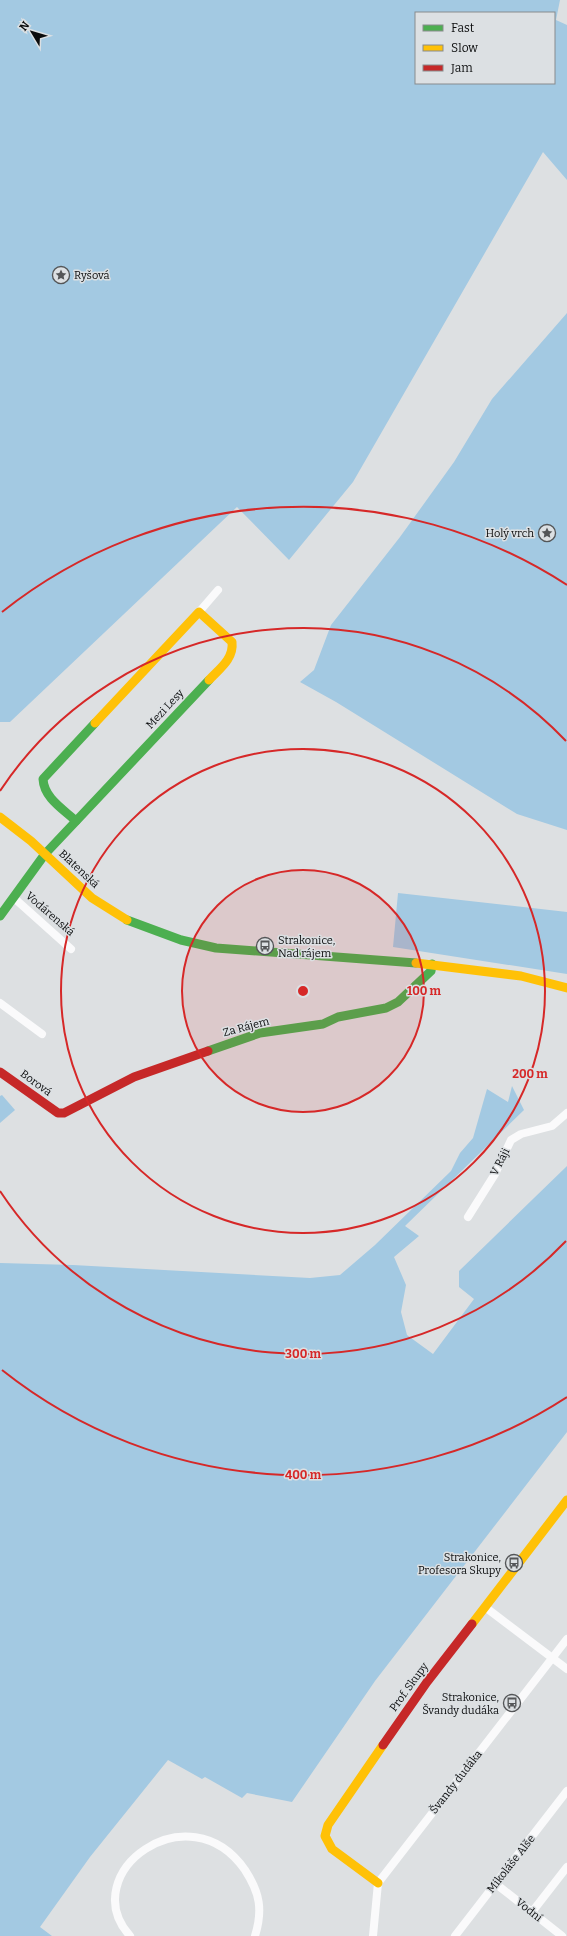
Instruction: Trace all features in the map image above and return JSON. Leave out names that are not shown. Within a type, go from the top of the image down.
[{"type":"street","points":[[76,821],[45,791],[42,785],[43,779],[218,590]]},
{"type":"street","name":"Mezi Lesy","points":[[45,854],[230,656],[233,649],[232,642],[199,612]]},
{"type":"street","name":"Blatenská","points":[[0,816],[45,854],[92,898],[122,918],[147,929],[181,940],[216,948],[432,964],[521,976],[567,988]]},
{"type":"street","name":"Vodárenská","points":[[0,916],[45,854]]},
{"type":"street","name":"Vodárenská","points":[[14,898],[71,949]]},
{"type":"street","name":"Za Rájem","points":[[58,1113],[64,1113],[134,1077],[238,1040],[260,1034],[323,1024],[338,1017],[386,1008],[398,1002],[431,971],[432,964]]},
{"type":"street","points":[[0,1003],[42,1034]]},
{"type":"street","name":"Borová","points":[[0,1072],[58,1113]]},
{"type":"street","name":"V Ráji","points":[[468,1217],[495,1174],[511,1140],[521,1134],[552,1126],[567,1113]]},
{"type":"street","name":"Prof. Skupy","points":[[378,1883],[332,1849],[325,1836],[328,1824],[427,1682],[567,1500]]},
{"type":"street","points":[[485,1607],[567,1669]]},
{"type":"street","name":"Švandy dudáka","points":[[378,1883],[567,1639]]},
{"type":"street","name":"Mikoláše Alše","points":[[455,1936],[567,1791]]},
{"type":"street","points":[[130,1936],[122,1927],[115,1907],[118,1883],[123,1873],[128,1864],[146,1849],[172,1837],[186,1835],[201,1838],[217,1844],[242,1866],[252,1881],[260,1908],[255,1936]]},
{"type":"street","points":[[532,1912],[567,1867]]},
{"type":"street","points":[[373,1936],[378,1883]]},
{"type":"street","name":"Vodní","points":[[496,1884],[562,1936]]},
{"type":"shaded area","points":[[0,0],[560,0],[556,20],[567,25],[567,180],[543,152],[353,482],[289,560],[237,507],[10,722],[0,722]]},
{"type":"shaded area","points":[[567,313],[567,830],[517,814],[336,702],[300,682],[314,670],[331,625],[400,537],[454,462],[492,399]]},
{"type":"shaded area","points":[[398,893],[567,912],[567,974],[393,947]]},
{"type":"shaded area","points":[[512,1086],[524,1110],[405,1226],[419,1236],[394,1257],[406,1285],[401,1312],[407,1335],[433,1354],[474,1299],[459,1287],[459,1271],[567,1166],[567,1432],[375,1681],[292,1802],[247,1793],[242,1798],[205,1777],[202,1779],[168,1760],[90,1857],[40,1927],[52,1936],[0,1936],[0,1263],[73,1265],[310,1278],[340,1275],[375,1245],[451,1171],[460,1153],[473,1138],[487,1089],[508,1102]]},
{"type":"shaded area","points":[[2,1095],[15,1110],[0,1123],[0,1096]]},
{"type":"traffic: fast","points":[[0,916],[45,854],[209,680]]},
{"type":"traffic: fast","points":[[76,821],[50,797],[44,786],[43,779],[95,723]]},
{"type":"traffic: fast","points":[[127,920],[181,940],[216,948],[416,963]]},
{"type":"traffic: fast","points":[[208,1051],[260,1033],[323,1024],[338,1017],[386,1008],[398,1002],[431,971],[432,964]]},
{"type":"traffic: slow","points":[[95,723],[199,612],[232,642],[231,654],[228,659],[209,680]]},
{"type":"traffic: slow","points":[[0,817],[31,841],[92,898],[127,920]]},
{"type":"traffic: slow","points":[[416,963],[521,976],[567,988]]},
{"type":"traffic: slow","points":[[472,1624],[567,1500]]},
{"type":"traffic: slow","points":[[378,1883],[332,1849],[325,1836],[328,1825],[383,1745]]},
{"type":"traffic: jam","points":[[0,1072],[58,1113],[64,1113],[134,1077],[208,1051]]},
{"type":"traffic: jam","points":[[383,1745],[427,1682],[472,1624]]},
{"type":"place","name":"Ryšová","points":[[61,275]]},
{"type":"place","name":"Holý vrch","points":[[547,533]]},
{"type":"place","name":"Strakonice, Nad rájem","points":[[265,946]]},
{"type":"place","name":"Strakonice, Profesora Skupy","points":[[514,1563]]},
{"type":"place","name":"Strakonice, Švandy dudáka","points":[[512,1703]]}]
